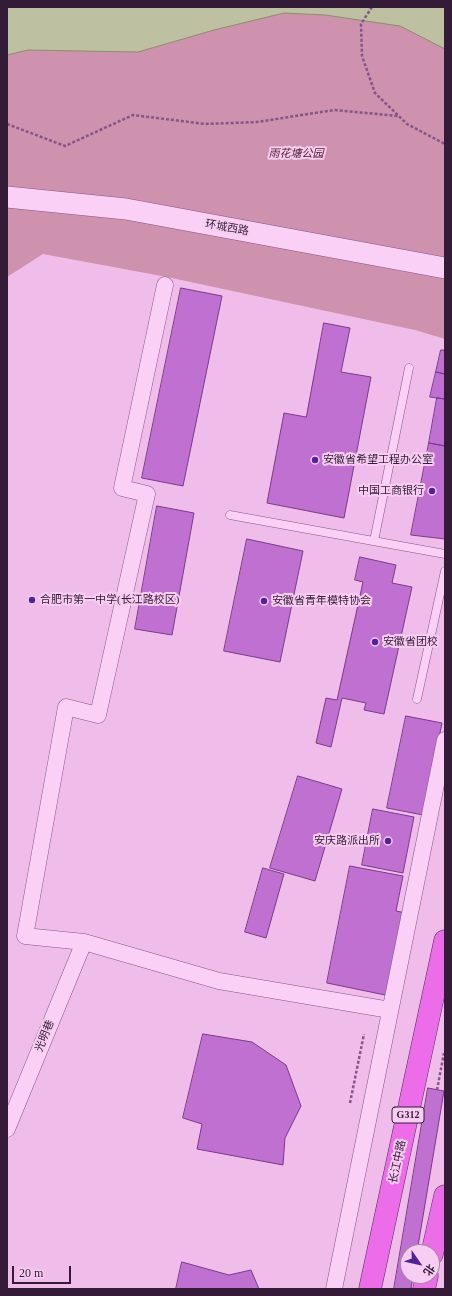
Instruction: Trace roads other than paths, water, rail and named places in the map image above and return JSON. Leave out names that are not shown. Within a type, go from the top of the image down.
[{"type":"highway","name":"长江中路","points":[[370,1289],[445,941]]},
{"type":"highway","points":[[434,1244],[445,1196]]},
{"type":"street","name":"环城西路","points":[[7,197],[126,209],[445,268]]},
{"type":"street","points":[[165,285],[122,488],[147,494],[98,715],[66,707],[24,936],[84,942],[219,981],[390,1010]]},
{"type":"street","points":[[334,1289],[445,740]]},
{"type":"street","name":"光明巷","points":[[7,1129],[84,942]]},
{"type":"lane","points":[[374,541],[409,368]]},
{"type":"lane","points":[[230,515],[445,554]]},
{"type":"lane","points":[[417,699],[445,571]]},
{"type":"place","name":"安徽省希望工程办公室","points":[[315,460]]},
{"type":"place","name":"中国工商银行","points":[[432,491]]},
{"type":"place","name":"合肥市第一中学(长江路校区)","points":[[32,600]]},
{"type":"place","name":"安徽省青年模特协会","points":[[264,601]]},
{"type":"place","name":"安徽省团校","points":[[375,642]]},
{"type":"place","name":"安庆路派出所","points":[[388,841]]},
{"type":"park label","name":"雨花塘公园","points":[[296,154]]}]
